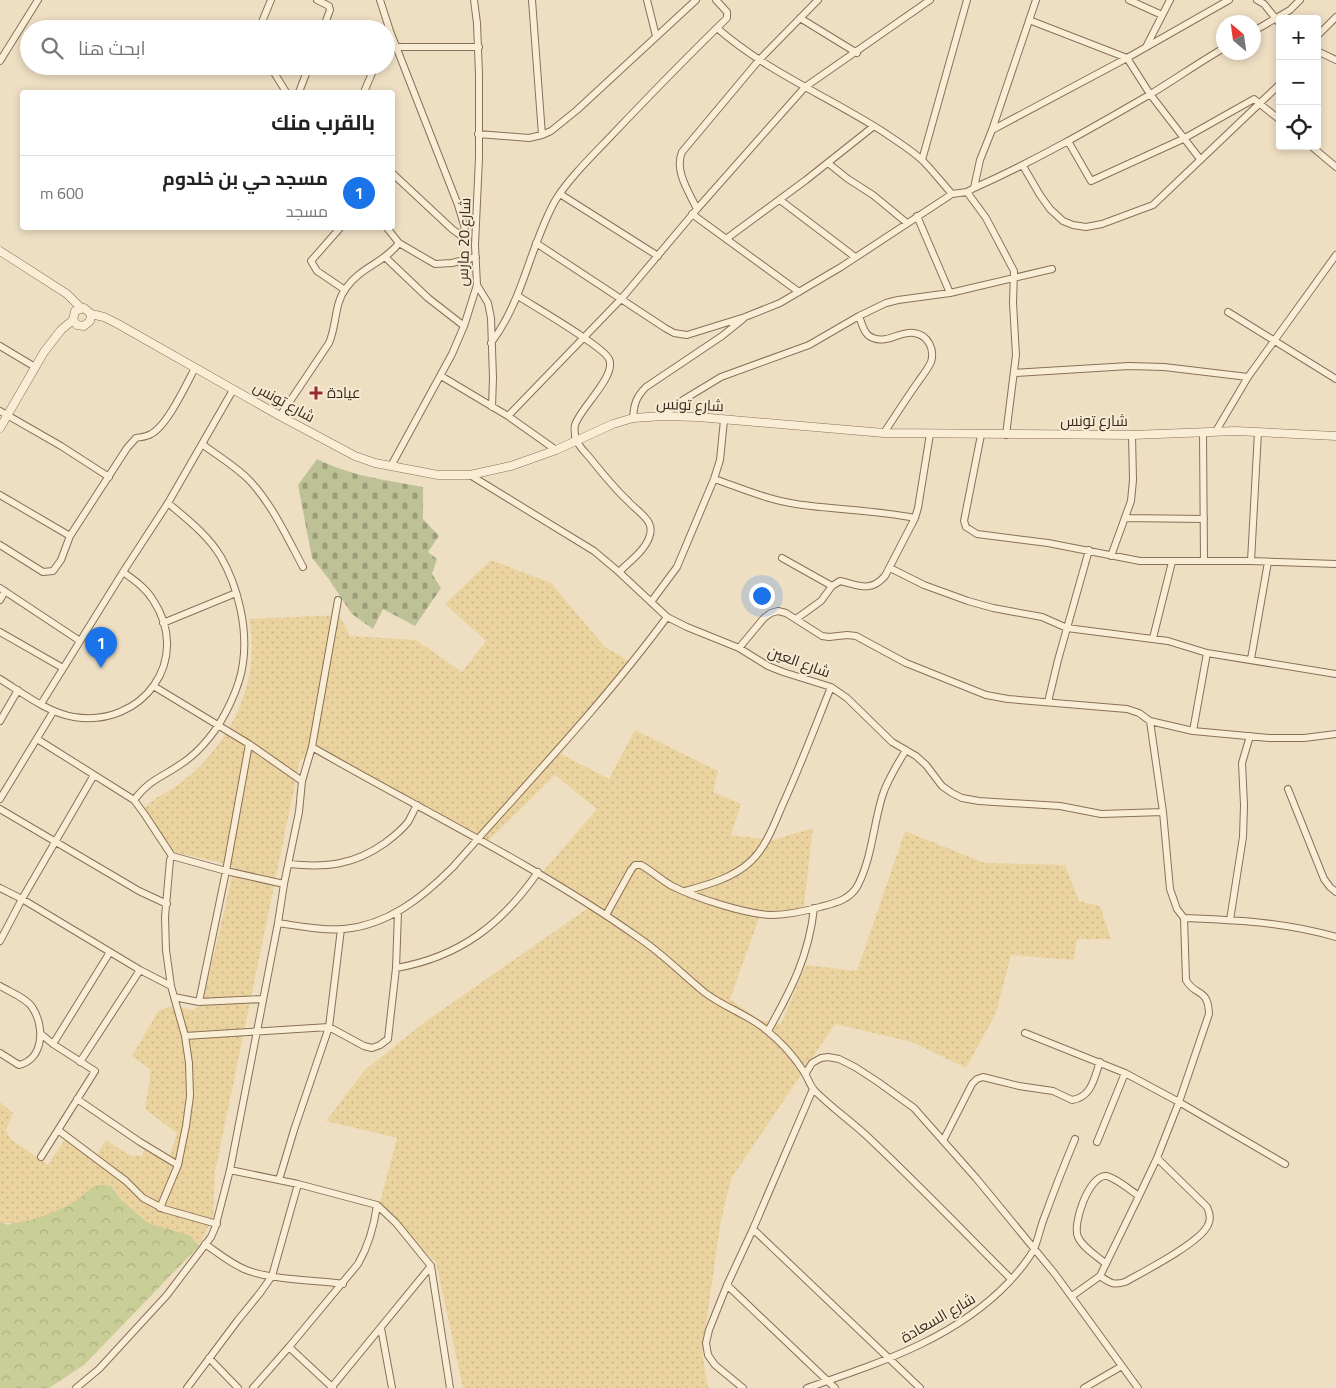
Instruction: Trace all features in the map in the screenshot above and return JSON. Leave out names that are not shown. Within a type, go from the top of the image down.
[{"type":"street","points":[[25,20],[38,0]]},
{"type":"street","points":[[263,20],[271,0]]},
{"type":"street","points":[[317,0],[329,6],[330,10],[326,20]]},
{"type":"street","points":[[380,0],[386,20]]},
{"type":"street","name":"شارع 20 مارس","points":[[392,466],[441,376],[464,326],[477,285],[475,245],[478,193],[479,47],[474,0]]},
{"type":"street","points":[[532,0],[542,135]]},
{"type":"street","points":[[646,0],[656,36]]},
{"type":"street","points":[[478,134],[528,138],[542,135],[567,119],[696,0]]},
{"type":"street","points":[[491,343],[506,323],[518,296],[536,243],[556,200],[589,159],[727,18],[726,10],[716,0]]},
{"type":"street","points":[[697,209],[680,173],[679,159],[682,152],[760,60],[818,0]]},
{"type":"street","points":[[508,416],[622,298],[692,214],[805,87],[930,0]]},
{"type":"street","points":[[922,160],[967,0]]},
{"type":"street","points":[[974,188],[980,160],[1036,0]]},
{"type":"street","points":[[1129,0],[1162,14]]},
{"type":"street","points":[[1145,48],[1170,0]]},
{"type":"street","points":[[992,130],[1127,58],[1229,0]]},
{"type":"street","points":[[1285,15],[1300,0]]},
{"type":"street","points":[[1262,1],[1276,18]]},
{"type":"street","points":[[1321,32],[1336,17]]},
{"type":"street","points":[[800,18],[857,52]]},
{"type":"street","points":[[1029,20],[1127,58],[1150,94],[1200,159]]},
{"type":"street","points":[[1261,28],[1276,22]]},
{"type":"street","points":[[0,60],[20,28]]},
{"type":"street","points":[[717,28],[738,46],[760,60],[874,126],[922,160],[952,194]]},
{"type":"street","points":[[466,240],[458,206],[396,47],[479,47]]},
{"type":"street","points":[[536,243],[665,328],[681,335],[745,317],[780,303],[952,194],[967,192],[1023,166],[1150,94],[1216,53]]},
{"type":"street","points":[[1321,53],[1336,60]]},
{"type":"street","points":[[276,75],[285,90]]},
{"type":"street","points":[[300,90],[306,75]]},
{"type":"street","points":[[365,90],[371,75]]},
{"type":"street","points":[[1023,166],[1050,209],[1064,221],[1086,227],[1102,224],[1153,205],[1276,87]]},
{"type":"street","points":[[1068,141],[1091,182],[1183,139],[1254,99],[1276,117]]},
{"type":"street","points":[[726,239],[780,200],[874,126]]},
{"type":"street","points":[[1316,150],[1336,167]]},
{"type":"street","points":[[828,163],[907,222]]},
{"type":"street","points":[[395,176],[452,229],[475,245]]},
{"type":"street","points":[[967,192],[986,218],[1014,271],[1013,303],[1016,355],[1006,435]]},
{"type":"street","points":[[560,194],[658,256]]},
{"type":"street","points":[[780,200],[855,257]]},
{"type":"street","points":[[692,214],[799,292]]},
{"type":"street","points":[[917,216],[950,293]]},
{"type":"street","points":[[338,230],[312,261],[317,271],[345,290]]},
{"type":"street","points":[[389,230],[399,243],[435,264],[452,264],[476,257]]},
{"type":"street","points":[[280,416],[329,343],[333,334],[336,310],[345,290],[365,268],[385,257],[399,243]]},
{"type":"street","points":[[0,251],[67,294],[81,308],[87,309],[91,314],[90,321],[84,326],[77,325],[73,320]]},
{"type":"street","points":[[1216,431],[1248,377],[1336,255]]},
{"type":"street","points":[[385,257],[428,298],[464,326]]},
{"type":"street","points":[[663,416],[683,400],[721,377],[809,345],[859,316],[886,303],[950,293],[1052,269]]},
{"type":"street","points":[[477,285],[488,304],[491,318],[492,406]]},
{"type":"street","points":[[518,296],[584,338],[605,354],[610,365],[598,390],[575,426],[576,441],[627,500],[648,520],[650,526],[649,538],[644,546],[619,572]]},
{"type":"street","points":[[0,428],[35,367],[57,334],[73,320],[75,311],[81,308]]},
{"type":"street","points":[[1228,312],[1336,379]]},
{"type":"street","name":"شارع تونس","points":[[91,314],[110,320],[355,456],[375,463],[438,475],[470,475],[511,466],[556,450],[613,424],[633,418],[663,416],[884,433],[1132,435],[1216,431],[1336,436]]},
{"type":"street","points":[[859,316],[866,333],[872,338],[880,340],[889,339],[904,332],[919,334],[928,340],[931,347],[931,362],[884,433]]},
{"type":"street","points":[[633,418],[634,404],[638,395],[646,387],[722,336],[745,317]]},
{"type":"street","points":[[0,346],[35,367]]},
{"type":"street","points":[[1014,372],[1129,366],[1164,367],[1248,377]]},
{"type":"street","points":[[0,545],[43,572],[53,571],[58,565],[70,536],[127,448],[136,438],[147,437],[158,430],[166,420],[195,368]]},
{"type":"street","points":[[441,376],[508,416],[556,450]]},
{"type":"street","points":[[41,704],[168,503],[234,390]]},
{"type":"street","points":[[0,410],[109,477]]},
{"type":"street","points":[[651,602],[677,567],[714,479],[720,460],[724,420]]},
{"type":"street","points":[[1203,432],[1204,561]]},
{"type":"street","points":[[1251,561],[1258,432]]},
{"type":"street","points":[[796,619],[821,601],[832,586],[840,581],[870,587],[880,582],[890,568],[915,518],[923,484],[930,434]]},
{"type":"street","points":[[981,435],[964,521],[966,527],[977,534],[1048,543],[1140,561],[1251,561],[1336,564]]},
{"type":"street","points":[[1111,556],[1131,501],[1133,480],[1132,435]]},
{"type":"street","points":[[202,444],[240,472],[255,487],[282,528],[303,567]]},
{"type":"street","name":"شارع العين","points":[[470,475],[594,551],[667,617],[687,628],[739,648],[768,666],[831,687],[847,698],[892,742],[926,765],[942,786],[962,798],[996,804],[1060,806],[1101,814],[1162,812]]},
{"type":"street","points":[[714,479],[795,504],[885,512],[915,518]]},
{"type":"street","points":[[0,495],[70,536]]},
{"type":"street","points":[[134,800],[158,776],[178,766],[195,753],[209,738],[218,726],[235,691],[243,664],[242,619],[236,593],[220,556],[201,531],[168,503]]},
{"type":"street","points":[[1125,518],[1204,519]]},
{"type":"street","points":[[1048,702],[1089,550]]},
{"type":"street","points":[[782,558],[832,586]]},
{"type":"street","points":[[1154,638],[1172,562]]},
{"type":"street","points":[[1251,659],[1268,562]]},
{"type":"street","points":[[890,568],[968,601],[1042,617],[1067,628],[1168,640],[1207,653],[1336,674]]},
{"type":"street","points":[[0,679],[53,712],[90,719],[117,715],[133,706],[155,687],[165,662],[167,650],[164,623],[155,602],[148,592],[123,572]]},
{"type":"street","points":[[0,600],[3,590],[80,640]]},
{"type":"street","points":[[164,623],[236,593]]},
{"type":"street","points":[[76,1388],[98,1369],[156,1308],[205,1244],[217,1224],[230,1170],[264,999],[299,812],[302,781],[312,747],[338,600]]},
{"type":"street","points":[[739,648],[759,623],[771,613],[778,611],[786,613],[822,636],[856,636],[906,663],[986,695],[1008,699],[1127,709],[1139,713],[1150,721],[1193,731],[1304,738],[1336,734]]},
{"type":"street","points":[[278,923],[342,929],[372,924],[398,912],[433,887],[579,725],[667,617]]},
{"type":"street","points":[[0,632],[63,668]]},
{"type":"street","points":[[1193,731],[1207,653]]},
{"type":"street","points":[[155,687],[249,744],[302,781]]},
{"type":"street","points":[[684,891],[731,875],[751,862],[763,845],[802,761],[831,687]]},
{"type":"street","points":[[0,721],[18,690]]},
{"type":"street","points":[[0,799],[53,712]]},
{"type":"street","points":[[1072,1296],[1100,1276],[1106,1264],[1156,1158],[1179,1102],[1209,1014],[1207,999],[1202,993],[1189,986],[1186,980],[1184,918],[1177,909],[1170,889],[1150,721]]},
{"type":"street","points":[[1230,920],[1243,837],[1242,763],[1250,736]]},
{"type":"street","points":[[37,739],[134,800],[172,856],[284,884]]},
{"type":"street","points":[[199,1002],[226,871],[249,744]]},
{"type":"street","points":[[312,747],[477,840],[538,872],[606,915],[663,955],[704,992],[768,1031],[806,1073],[813,1089],[908,1175],[1012,1279]]},
{"type":"street","points":[[606,915],[630,870],[635,865],[641,865],[670,885],[684,891],[746,911],[771,915],[814,908],[850,896],[857,887],[870,854],[875,821],[882,796],[906,750]]},
{"type":"street","points":[[0,941],[94,774]]},
{"type":"street","points":[[1288,789],[1324,879],[1336,892]]},
{"type":"street","points":[[289,864],[330,866],[347,863],[394,837],[408,822],[416,805]]},
{"type":"street","points":[[0,809],[139,891],[167,904]]},
{"type":"street","points":[[160,1208],[178,1165],[190,1096],[189,1063],[171,986],[166,950],[165,917],[170,860],[172,856]]},
{"type":"street","points":[[396,968],[416,965],[437,957],[489,928],[522,896],[538,872]]},
{"type":"street","points":[[0,888],[140,970],[171,986]]},
{"type":"street","points":[[768,1031],[787,997],[804,959],[812,932],[814,908]]},
{"type":"street","points":[[184,1036],[329,1027],[364,1046],[372,1048],[380,1046],[388,1038],[396,968],[398,912]]},
{"type":"street","points":[[1184,918],[1250,920],[1281,924],[1336,937]]},
{"type":"street","points":[[279,1180],[329,1027],[342,929]]},
{"type":"street","points":[[54,1044],[110,952]]},
{"type":"street","points":[[80,1062],[140,970]]},
{"type":"street","points":[[0,986],[32,1006],[40,1024],[41,1034],[38,1047],[33,1057],[27,1063],[19,1064],[0,1053]]},
{"type":"street","points":[[174,997],[199,1002],[264,999]]},
{"type":"street","points":[[1025,1033],[1125,1073],[1285,1164]]},
{"type":"street","points":[[40,1157],[94,1071],[41,1034]]},
{"type":"street","points":[[806,1073],[812,1063],[821,1058],[839,1059],[855,1067],[914,1108],[943,1140],[1072,1296],[1138,1388]]},
{"type":"street","points":[[943,1140],[967,1092],[977,1079],[988,1078],[1019,1086],[1052,1091],[1072,1100],[1084,1096],[1088,1091],[1100,1062]]},
{"type":"street","points":[[1097,1142],[1125,1073]]},
{"type":"street","points":[[743,1388],[715,1365],[708,1355],[706,1343],[709,1330],[813,1089]]},
{"type":"street","points":[[77,1099],[140,1142],[178,1165]]},
{"type":"street","points":[[58,1130],[126,1181],[143,1198],[160,1208],[217,1224]]},
{"type":"street","name":"شارع السعادة","points":[[807,1388],[890,1359],[946,1331],[987,1304],[1021,1269],[1034,1249],[1045,1214],[1075,1139]]},
{"type":"street","points":[[1100,1276],[1110,1284],[1125,1282],[1179,1251],[1207,1228],[1210,1214],[1207,1206],[1156,1158]]},
{"type":"street","points":[[230,1170],[298,1184],[378,1205],[396,1223],[431,1266],[450,1388]]},
{"type":"street","points":[[1106,1264],[1082,1243],[1077,1236],[1077,1219],[1087,1193],[1098,1178],[1104,1176],[1111,1178],[1139,1196]]},
{"type":"street","points":[[187,1388],[272,1276],[298,1184]]},
{"type":"street","points":[[253,1388],[290,1348],[358,1264],[367,1249],[373,1232],[378,1205]]},
{"type":"street","points":[[753,1229],[920,1388]]},
{"type":"street","points":[[205,1244],[245,1269],[272,1276],[343,1284]]},
{"type":"street","points":[[290,1348],[332,1388],[431,1266]]},
{"type":"street","points":[[727,1285],[835,1388]]},
{"type":"street","points":[[382,1328],[392,1388]]},
{"type":"street","points":[[209,1358],[238,1388]]},
{"type":"street","points":[[1084,1388],[1122,1366]]},
{"type":"green space","points":[[317,459],[342,470],[382,480],[423,487],[423,519],[439,536],[428,552],[437,559],[432,574],[441,588],[415,626],[383,609],[373,629],[352,614],[312,558],[298,485]]},
{"type":"green space","points":[[99,1183],[111,1186],[121,1200],[191,1236],[199,1246],[84,1365],[49,1388],[0,1388],[0,1222],[8,1225],[76,1200],[87,1190]]},
{"type":"sand","points":[[491,560],[551,583],[605,647],[632,663],[561,754],[609,779],[635,730],[718,771],[713,792],[741,804],[731,835],[773,840],[813,828],[803,914],[759,918],[730,999],[759,1020],[781,1024],[806,965],[857,971],[905,831],[985,863],[1065,865],[1079,901],[1100,906],[1111,939],[1077,939],[1074,960],[1011,955],[996,1013],[966,1068],[912,1042],[835,1024],[731,1179],[721,1220],[702,1352],[708,1388],[463,1388],[436,1262],[378,1210],[397,1138],[326,1121],[365,1070],[425,1022],[591,906],[539,876],[597,809],[555,775],[485,844],[322,750],[300,760],[215,1172],[213,1216],[199,1246],[191,1236],[148,1223],[121,1200],[111,1186],[104,1185],[95,1186],[70,1204],[40,1217],[18,1223],[0,1222],[0,1102],[13,1113],[6,1130],[11,1139],[48,1165],[67,1136],[96,1157],[106,1140],[129,1155],[142,1156],[145,1148],[169,1159],[177,1133],[145,1109],[151,1070],[132,1056],[159,1010],[174,1006],[193,1010],[202,1005],[234,868],[228,864],[172,852],[144,809],[182,782],[199,767],[215,750],[228,731],[246,688],[251,665],[252,642],[249,619],[339,615],[350,636],[416,640],[462,672],[486,641],[445,604]]},
{"type":"place","name":"عيادة","points":[[316,393]]},
{"type":"place","name":"مسجد حي بن خلدوم","points":[[101,668]]}]
